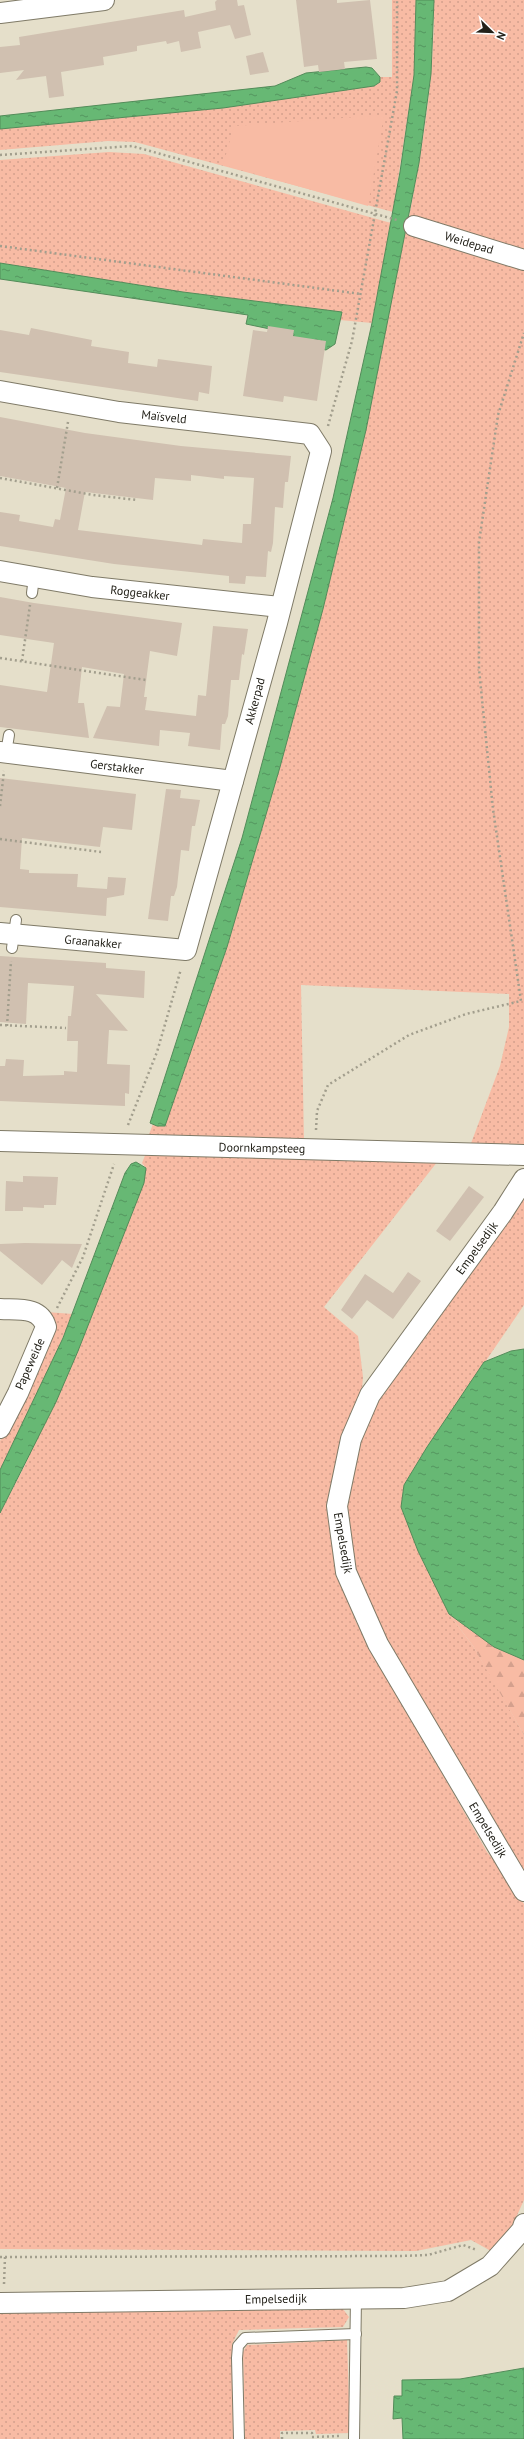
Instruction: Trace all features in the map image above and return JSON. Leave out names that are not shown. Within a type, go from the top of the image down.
[{"type":"street","points":[[0,13],[104,0]]},
{"type":"street","name":"Weidepad","points":[[414,226],[524,260]]},
{"type":"street","name":"Maïsveld","points":[[0,391],[119,412],[310,434],[321,451]]},
{"type":"street","name":"Akkerpad","points":[[186,950],[233,781],[321,451]]},
{"type":"street","name":"Roggeakker","points":[[0,571],[33,585],[92,587],[280,607]]},
{"type":"street","name":"Gerstakker","points":[[5,747],[233,781]]},
{"type":"street","name":"Graanakker","points":[[11,934],[186,950]]},
{"type":"street","name":"Doornkampsteeg","points":[[0,1141],[120,1146],[158,1145],[524,1155]]},
{"type":"street","name":"Empelsedijk","points":[[524,1179],[504,1212],[370,1395],[351,1438],[337,1506],[346,1572],[378,1644],[524,1892]]},
{"type":"street","name":"Papeweide","points":[[0,1310],[35,1312],[44,1319],[46,1327],[18,1393],[0,1428]]},
{"type":"street","name":"Empelsedijk","points":[[1,2303],[404,2298],[448,2291],[490,2266],[522,2230],[524,2224]]},
{"type":"lane","points":[[354,2439],[356,2298]]},
{"type":"lane","points":[[239,2439],[237,2358],[238,2346],[245,2338],[356,2334]]},
{"type":"path","points":[[321,451],[352,341],[397,91],[397,0]]},
{"type":"path","points":[[0,155],[132,146],[376,213]]},
{"type":"path","points":[[0,246],[361,294]]},
{"type":"path","points":[[315,1149],[317,1111],[328,1085],[409,1035],[466,1014],[521,1001],[493,809],[480,677],[479,542],[498,415],[524,333]]},
{"type":"path","points":[[57,488],[71,404]]},
{"type":"path","points":[[0,478],[93,495],[137,500]]},
{"type":"path","points":[[22,661],[33,585]]},
{"type":"path","points":[[0,658],[146,680]]},
{"type":"path","points":[[0,806],[5,747]]},
{"type":"path","points":[[0,839],[101,852]]},
{"type":"path","points":[[6,1026],[11,934]]},
{"type":"path","points":[[130,1120],[157,1052],[186,950]]},
{"type":"path","points":[[0,1025],[66,1028]]},
{"type":"path","points":[[56,1311],[83,1257],[120,1146]]},
{"type":"path","points":[[0,2257],[400,2256],[428,2255],[463,2245],[477,2250],[490,2266]]},
{"type":"path","points":[[1,2303],[5,2257]]},
{"type":"path","points":[[282,2439],[282,2433],[312,2433],[312,2437],[334,2436]]},
{"type":"green space","points":[[392,0],[416,0],[414,75],[393,212],[135,142],[108,141],[0,150],[0,129],[223,108],[374,86],[380,82],[380,77],[392,77]]},
{"type":"green space","points":[[434,0],[524,0],[524,253],[409,217],[427,109],[434,27]]},
{"type":"green space","points":[[384,115],[368,206],[223,165],[234,126]]},
{"type":"green space","points":[[109,152],[144,154],[391,223],[372,323],[340,320],[342,312],[183,292],[0,263],[0,160]]},
{"type":"green space","points":[[406,228],[524,265],[524,1144],[470,1146],[500,1066],[509,1027],[509,994],[301,985],[304,1140],[148,1137],[153,1124],[165,1126],[227,947],[280,767],[323,609],[366,430]]},
{"type":"green space","points":[[148,1148],[441,1157],[324,1307],[358,1336],[363,1377],[361,1402],[339,1456],[347,1597],[356,1622],[487,1852],[509,1879],[524,1904],[524,2200],[505,2242],[491,2251],[471,2240],[416,2251],[0,2249],[0,1513],[25,1465],[146,1168],[142,1163]]},
{"type":"green space","points":[[524,1196],[524,1305],[427,1447],[404,1485],[449,1614],[473,1646],[524,1735],[524,1880],[384,1638],[354,1567],[345,1507],[349,1473],[375,1403]]},
{"type":"green space","points":[[46,1312],[73,1314],[38,1394],[0,1470],[0,1441],[19,1402]]},
{"type":"green space","points":[[449,1614],[494,1647],[524,1660],[524,1735],[473,1646]]},
{"type":"green space","points":[[340,2305],[349,2317],[343,2327],[239,2330],[232,2344],[233,2439],[0,2439],[0,2308]]},
{"type":"green space","points":[[347,2340],[350,2433],[316,2434],[315,2430],[280,2431],[280,2439],[245,2439],[243,2352],[247,2345]]},
{"type":"water","points":[[416,0],[434,0],[431,74],[419,163],[366,430],[323,609],[280,767],[227,947],[165,1126],[157,1126],[150,1123],[242,838],[333,498],[372,323],[400,172],[414,75]]},
{"type":"water","points":[[366,67],[372,68],[380,77],[380,82],[374,86],[223,108],[0,129],[0,116],[275,86],[306,73]]},
{"type":"water","points":[[0,263],[183,292],[342,312],[335,344],[326,350],[292,343],[294,334],[246,324],[248,315],[0,279]]},
{"type":"water","points":[[136,1162],[146,1168],[144,1183],[78,1351],[56,1402],[0,1513],[0,1470],[63,1338],[125,1173],[131,1164]]},
{"type":"water","points":[[524,1349],[524,1660],[494,1647],[449,1614],[418,1551],[401,1507],[404,1485],[427,1447],[484,1362],[511,1351]]},
{"type":"water","points":[[524,2368],[524,2439],[403,2439],[402,2418],[393,2419],[394,2396],[402,2396],[402,2380],[460,2379]]},
{"type":"building","points":[[217,0],[237,0],[238,6],[244,5],[251,35],[235,39],[230,25],[198,32],[201,48],[181,52],[179,41],[167,44],[166,41],[137,46],[137,51],[103,57],[104,65],[61,72],[64,96],[49,98],[46,76],[16,80],[24,70],[0,73],[0,47],[20,45],[19,37],[184,10],[185,17],[216,10],[215,2]]},
{"type":"building","points":[[296,0],[337,0],[337,3],[370,0],[377,59],[344,62],[345,69],[319,72],[318,65],[304,67]]},
{"type":"building","points":[[263,52],[269,72],[250,75],[246,56]]},
{"type":"building","points":[[268,326],[294,330],[293,336],[326,341],[317,401],[284,396],[283,402],[243,396],[253,330],[267,332]]},
{"type":"building","points":[[31,328],[92,340],[91,346],[129,352],[128,363],[157,367],[158,359],[212,366],[209,394],[199,392],[198,401],[0,372],[0,330],[29,335]]},
{"type":"building","points":[[0,417],[85,433],[181,446],[291,456],[288,482],[285,482],[283,508],[275,507],[273,543],[271,552],[268,551],[266,577],[246,576],[245,584],[229,583],[229,576],[114,564],[0,546],[0,512],[20,515],[19,521],[53,527],[55,519],[60,520],[66,488],[0,476]],"holes":[[[191,475],[224,479],[224,476],[254,478],[251,524],[243,524],[242,543],[203,539],[202,545],[78,530],[85,492],[153,500],[155,478],[191,481]]]},
{"type":"building","points":[[0,597],[182,623],[177,656],[150,651],[144,697],[147,697],[145,710],[196,716],[198,695],[206,696],[213,626],[248,629],[244,655],[242,654],[239,680],[231,680],[228,716],[225,724],[222,724],[220,750],[188,746],[190,733],[160,730],[159,746],[93,738],[107,706],[120,707],[124,674],[82,667],[78,703],[84,703],[89,738],[0,727],[0,685],[47,692],[54,643],[0,635]]},
{"type":"building","points":[[0,778],[136,794],[132,830],[103,827],[100,847],[22,838],[20,869],[29,870],[29,873],[78,874],[77,887],[107,889],[108,877],[126,878],[124,895],[107,898],[106,916],[0,907]]},
{"type":"building","points":[[166,789],[181,790],[180,798],[200,800],[195,826],[192,826],[189,851],[181,850],[177,887],[174,896],[171,896],[168,921],[148,919]]},
{"type":"building","points":[[0,956],[106,963],[106,968],[145,971],[144,998],[96,994],[128,1031],[109,1030],[107,1064],[130,1065],[129,1094],[125,1093],[125,1106],[0,1101],[0,1066],[5,1066],[6,1059],[24,1060],[23,1076],[64,1075],[64,1071],[77,1072],[78,1041],[67,1041],[68,1016],[71,1016],[74,986],[28,983],[26,1024],[0,1022]]},
{"type":"building","points":[[23,1176],[58,1177],[56,1205],[44,1205],[44,1208],[23,1207],[23,1211],[5,1211],[6,1181],[23,1182]]},
{"type":"building","points":[[469,1186],[484,1197],[450,1241],[436,1231]]},
{"type":"building","points":[[0,1244],[82,1244],[72,1268],[62,1260],[42,1285],[0,1251]]},
{"type":"building","points":[[408,1272],[421,1281],[393,1319],[367,1300],[352,1319],[341,1310],[365,1274],[393,1293]]}]
